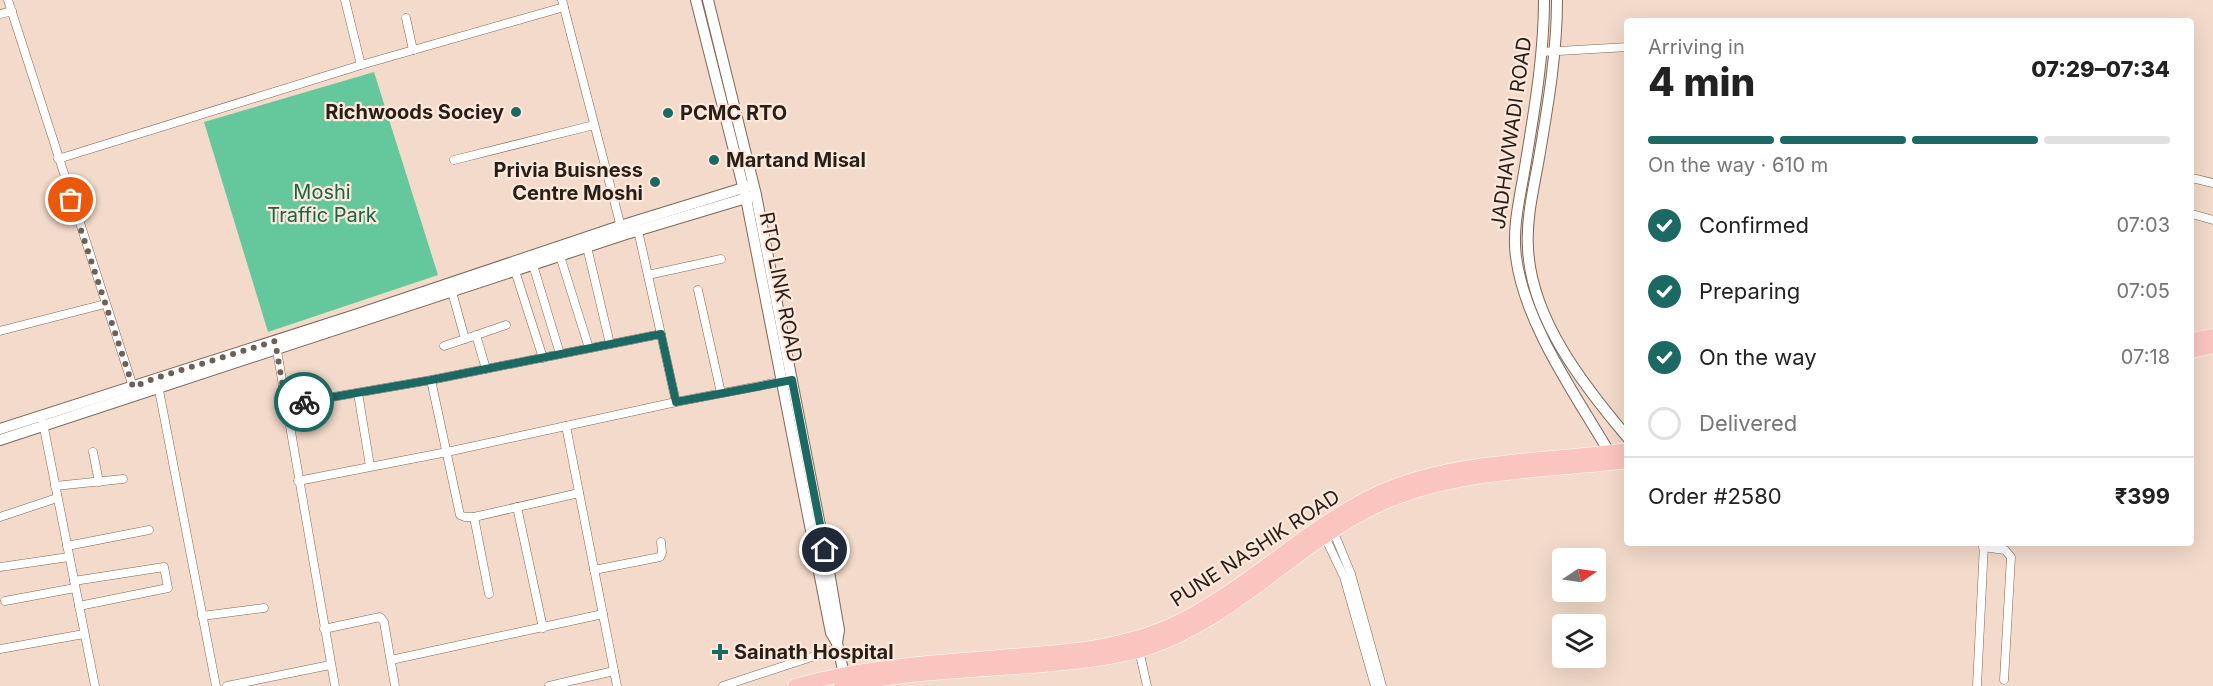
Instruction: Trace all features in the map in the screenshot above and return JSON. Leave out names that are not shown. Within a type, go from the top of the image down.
[{"type":"highway","points":[[2194,340],[2213,336]]},
{"type":"highway","points":[[2194,351],[2213,346]]},
{"type":"highway","name":"PUNE NASHIK ROAD","points":[[795,686],[842,680],[915,664],[1075,650],[1117,644],[1176,623],[1327,530],[1373,508],[1427,488],[1618,459]]},
{"type":"highway","name":"PUNE NASHIK ROAD","points":[[842,680],[892,682],[1054,664],[1138,650],[1187,631],[1224,609],[1327,530]]},
{"type":"main road","name":"RTO LINK ROAD","points":[[696,0],[750,191]]},
{"type":"main road","name":"RTO LINK ROAD","points":[[708,0],[750,191],[839,630],[838,646],[842,680]]},
{"type":"main road","name":"JADHAVWADI ROAD","points":[[1544,0],[1541,52],[1516,223],[1516,258],[1538,328],[1551,354],[1618,459]]},
{"type":"main road","name":"JADHAVWADI ROAD","points":[[1557,0],[1555,51],[1530,212],[1528,257],[1541,304],[1564,351],[1597,401],[1624,433]]},
{"type":"main road","points":[[0,429],[43,420],[134,392],[750,191]]},
{"type":"main road","points":[[275,345],[452,292],[587,247],[622,231]]},
{"type":"main road","points":[[0,440],[43,420]]},
{"type":"street","points":[[8,0],[134,392]]},
{"type":"street","points":[[345,0],[362,65]]},
{"type":"street","points":[[58,159],[563,3],[622,231]]},
{"type":"street","points":[[0,14],[12,11]]},
{"type":"street","points":[[406,18],[413,50]]},
{"type":"street","points":[[1541,52],[1624,47]]},
{"type":"street","points":[[454,160],[594,125]]},
{"type":"street","points":[[2194,178],[2213,183]]},
{"type":"street","points":[[2194,215],[2213,220]]},
{"type":"street","points":[[637,226],[676,402]]},
{"type":"street","points":[[587,247],[610,344]]},
{"type":"street","points":[[560,256],[589,348]]},
{"type":"street","points":[[648,275],[721,259]]},
{"type":"street","points":[[533,265],[560,354]]},
{"type":"street","points":[[514,271],[543,358]]},
{"type":"street","points":[[698,290],[721,393]]},
{"type":"street","points":[[452,292],[465,339]]},
{"type":"street","points":[[0,331],[105,304]]},
{"type":"street","points":[[444,346],[506,326]]},
{"type":"street","points":[[286,405],[431,380],[661,334]]},
{"type":"street","points":[[476,335],[486,369]]},
{"type":"street","points":[[275,345],[334,686]]},
{"type":"street","points":[[431,380],[460,515],[474,517],[579,493]]},
{"type":"street","points":[[298,480],[447,452],[676,402],[787,381]]},
{"type":"street","points":[[157,383],[216,686]]},
{"type":"street","points":[[358,393],[370,466]]},
{"type":"street","points":[[43,420],[95,686]]},
{"type":"street","points":[[566,426],[617,686]]},
{"type":"street","points":[[93,452],[99,482]]},
{"type":"street","points":[[56,486],[123,480]]},
{"type":"street","points":[[0,517],[57,498]]},
{"type":"street","points":[[517,507],[543,628]]},
{"type":"street","points":[[474,517],[489,594]]},
{"type":"street","points":[[67,546],[149,530]]},
{"type":"street","points":[[1327,530],[1344,577],[1375,686]]},
{"type":"street","points":[[1327,530],[1351,574],[1382,686]]},
{"type":"street","points":[[594,570],[660,557],[661,542]]},
{"type":"street","points":[[1977,686],[1983,546]]},
{"type":"street","points":[[1987,546],[2005,550],[2011,557],[2004,680]]},
{"type":"street","points":[[0,567],[69,557]]},
{"type":"street","points":[[5,601],[164,567],[168,588],[79,606]]},
{"type":"street","points":[[202,616],[264,608]]},
{"type":"street","points":[[391,660],[603,614]]},
{"type":"street","points":[[324,629],[380,617],[384,622],[395,686]]},
{"type":"street","points":[[0,649],[84,634]]},
{"type":"street","points":[[723,686],[838,646]]},
{"type":"street","points":[[1138,650],[1147,686]]},
{"type":"street","points":[[227,686],[330,665]]},
{"type":"street","points":[[549,686],[614,671]]},
{"type":"green space","name":"Moshi Traffic Park","points":[[374,72],[438,275],[268,332],[204,122]]},
{"type":"way so far","points":[[71,200],[133,387],[275,341],[286,405],[304,402]]},
{"type":"place","name":"Richwoods Sociey","points":[[516,112]]},
{"type":"place","name":"PCMC RTO","points":[[668,113]]},
{"type":"place","name":"Martand Misal","points":[[714,160]]},
{"type":"place","name":"Privia Buisness Centre Moshi","points":[[655,182]]},
{"type":"place","name":"Sainath Hospital","points":[[720,652]]},
{"type":"route","points":[[304,402],[431,380],[661,334],[676,402],[792,380],[825,550]]}]
